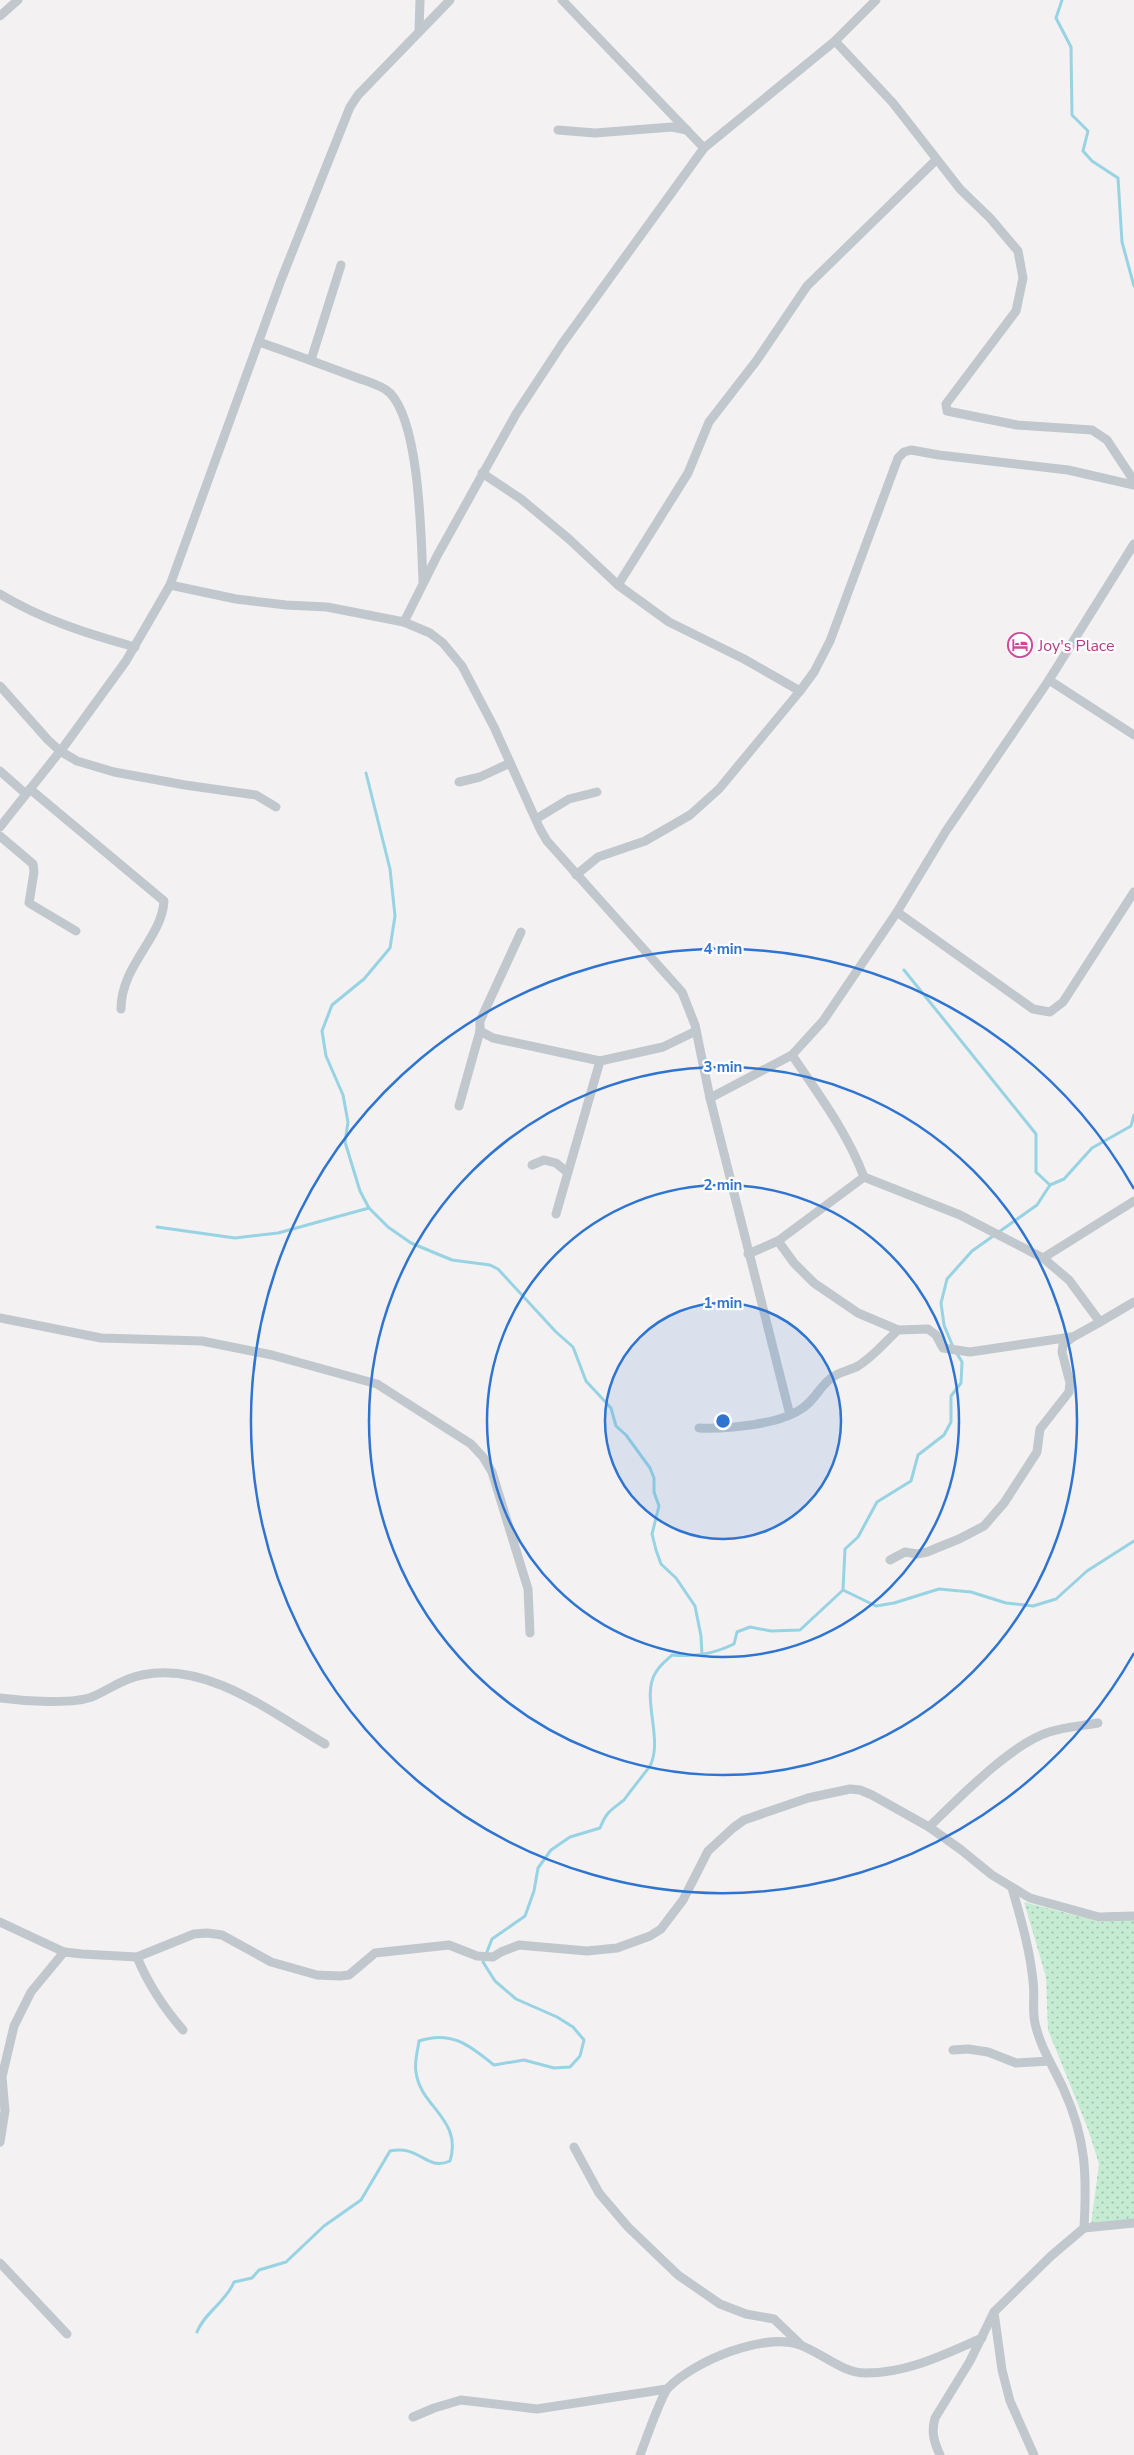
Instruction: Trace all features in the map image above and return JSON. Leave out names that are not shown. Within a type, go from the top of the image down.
[{"type":"street","points":[[0,16],[18,0]]},
{"type":"street","points":[[419,31],[420,0]]},
{"type":"street","points":[[0,827],[60,751],[135,647],[170,585],[258,342],[344,118],[358,95],[450,0]]},
{"type":"street","points":[[562,0],[704,148]]},
{"type":"street","points":[[404,622],[482,473],[544,371],[704,148],[834,41],[876,0]]},
{"type":"street","points":[[834,41],[893,103],[960,189],[1008,237],[1018,252],[1023,278],[1016,311],[946,404],[946,409],[949,412],[1017,426],[1092,430],[1107,440],[1134,481]]},
{"type":"street","points":[[558,130],[595,133],[665,127],[687,130]]},
{"type":"street","points":[[618,585],[688,473],[709,422],[757,360],[807,286],[936,160]]},
{"type":"street","points":[[311,360],[341,266]]},
{"type":"street","points":[[258,342],[311,360],[389,392],[404,416],[417,487],[423,583]]},
{"type":"street","points":[[576,875],[598,857],[645,841],[690,815],[719,789],[800,691],[814,672],[830,641],[898,458],[904,452],[911,450],[1049,467],[1134,485]]},
{"type":"street","points":[[482,473],[521,499],[569,539],[618,585],[669,622],[744,658],[800,691]]},
{"type":"street","points":[[710,1098],[792,1055],[823,1021],[897,912],[946,831],[1049,680],[1134,544]]},
{"type":"street","points":[[170,585],[236,599],[286,605],[327,607],[404,622],[430,633],[452,652],[494,727],[548,841],[576,875],[682,992],[690,1007],[748,1254],[790,1415]]},
{"type":"street","points":[[0,594],[16,604],[82,632],[135,647]]},
{"type":"street","points":[[1049,680],[1134,735]]},
{"type":"street","points":[[0,686],[60,751],[78,761],[114,772],[256,795],[276,807]]},
{"type":"street","points":[[459,782],[480,777],[510,762]]},
{"type":"street","points":[[0,771],[164,900],[160,920],[133,964],[127,979],[121,998],[121,1009]]},
{"type":"street","points":[[536,819],[569,799],[597,792]]},
{"type":"street","points":[[0,836],[33,864],[34,872],[29,903],[76,931]]},
{"type":"street","points":[[897,912],[1032,1009],[1050,1012],[1063,1002],[1134,892]]},
{"type":"street","points":[[459,1106],[480,1031],[480,1021],[521,932]]},
{"type":"street","points":[[480,1031],[493,1038],[600,1061],[663,1046],[696,1031]]},
{"type":"street","points":[[792,1055],[839,1123],[854,1151],[864,1177],[960,1215],[1044,1258],[1069,1280],[1100,1322]]},
{"type":"street","points":[[556,1214],[600,1061]]},
{"type":"street","points":[[532,1165],[544,1160],[556,1164],[567,1172]]},
{"type":"street","points":[[748,1254],[778,1241],[864,1177]]},
{"type":"street","points":[[1044,1258],[1134,1201]]},
{"type":"street","points":[[778,1241],[801,1271],[826,1293],[858,1313],[898,1330],[928,1329],[936,1335],[943,1348],[970,1352],[1072,1337]]},
{"type":"street","points":[[890,1560],[905,1552],[917,1554],[938,1549],[971,1533],[994,1516],[1037,1452],[1038,1437],[1044,1423],[1069,1392],[1070,1383],[1062,1349],[1065,1342],[1134,1302]]},
{"type":"street","points":[[0,1318],[101,1338],[202,1340],[272,1355],[377,1384],[434,1422],[462,1438],[483,1457],[492,1472],[528,1589],[530,1633]]},
{"type":"street","points":[[699,1428],[718,1428],[763,1422],[790,1415],[803,1408],[817,1396],[830,1379],[870,1358],[898,1330]]},
{"type":"street","points":[[0,1698],[37,1702],[92,1697],[129,1678],[159,1672],[194,1674],[237,1693],[325,1744]]},
{"type":"street","points":[[929,1827],[979,1780],[1030,1741],[1048,1732],[1098,1723]]},
{"type":"street","points":[[0,1922],[64,1952],[137,1957],[194,1934],[207,1932],[222,1935],[271,1962],[317,1975],[349,1975],[370,1956],[382,1952],[449,1945],[477,1956],[493,1958],[501,1952],[519,1945],[587,1951],[617,1948],[650,1936],[661,1928],[683,1900],[708,1851],[744,1820],[840,1789],[860,1790],[929,1827],[1012,1888],[1030,1898],[1080,1914],[1099,1917],[1134,1916]]},
{"type":"street","points":[[1012,1888],[1025,1935],[1033,1981],[1035,2023],[1049,2060],[1072,2109],[1083,2144],[1085,2160],[1084,2228]]},
{"type":"street","points":[[0,2142],[5,2111],[2,2077],[14,2026],[31,1992],[64,1952]]},
{"type":"street","points":[[137,1957],[150,1987],[163,2008],[183,2030]]},
{"type":"street","points":[[953,2050],[968,2049],[988,2052],[1016,2063],[1049,2060]]},
{"type":"street","points":[[574,2147],[591,2181],[604,2199],[628,2227],[678,2275],[720,2304],[746,2314],[774,2319],[802,2345]]},
{"type":"street","points":[[940,2455],[933,2440],[932,2428],[935,2418],[970,2361],[994,2312],[1051,2256],[1084,2228],[1134,2222]]},
{"type":"street","points":[[0,2263],[67,2334]]},
{"type":"street","points":[[994,2312],[1002,2370],[1010,2401],[1034,2455]]},
{"type":"street","points":[[413,2417],[461,2400],[537,2409],[667,2389],[694,2370],[741,2347],[771,2342],[789,2342],[802,2345],[848,2369],[866,2373],[893,2370],[922,2363],[982,2338]]},
{"type":"street","points":[[640,2455],[667,2389]]},
{"type":"green space","points":[[1024,1902],[1101,1922],[1134,1917],[1134,2223],[1091,2224],[1099,2164],[1088,2129],[1048,2030],[1046,1977]]},
{"type":"waterway","points":[[1062,0],[1056,18],[1071,47],[1072,115],[1088,131],[1083,151],[1092,161],[1118,178],[1122,242],[1134,286]]},
{"type":"waterway","points":[[366,773],[390,869],[395,916],[390,948],[364,979],[332,1005],[322,1031],[326,1056],[343,1095],[348,1122],[345,1142],[360,1191],[369,1208],[388,1227],[411,1243],[452,1260],[490,1265],[498,1269],[556,1332],[573,1347],[586,1381],[611,1408],[616,1426],[626,1435],[650,1468],[654,1478],[654,1492],[659,1506],[652,1534],[656,1550],[661,1564],[676,1578],[695,1606],[701,1636],[702,1655]]},
{"type":"waterway","points":[[904,970],[1036,1134],[1036,1172],[1050,1185]]},
{"type":"waterway","points":[[953,1347],[944,1325],[941,1303],[947,1279],[972,1251],[1037,1205],[1050,1185],[1064,1179],[1092,1148],[1131,1126],[1134,1115]]},
{"type":"waterway","points":[[157,1227],[235,1238],[278,1233],[369,1208]]},
{"type":"waterway","points":[[843,1590],[845,1549],[858,1537],[877,1502],[911,1481],[918,1455],[944,1435],[951,1422],[951,1396],[961,1383],[962,1362],[956,1352]]},
{"type":"waterway","points":[[197,2332],[200,2325],[226,2296],[234,2282],[252,2278],[259,2270],[286,2262],[324,2226],[361,2200],[390,2151],[408,2151],[435,2163],[450,2161],[451,2134],[419,2084],[416,2072],[419,2041],[430,2038],[450,2038],[468,2046],[494,2065],[524,2060],[554,2068],[570,2067],[580,2056],[584,2040],[573,2027],[557,2017],[516,1999],[495,1981],[483,1962],[492,1939],[525,1916],[534,1891],[538,1868],[551,1850],[570,1837],[600,1828],[607,1815],[624,1800],[650,1766],[654,1755],[655,1743],[650,1693],[652,1682],[658,1669],[672,1655],[688,1656],[719,1650],[734,1644],[737,1632],[750,1627],[771,1631],[800,1630],[843,1590],[876,1606],[894,1603],[939,1589],[971,1592],[1006,1603],[1033,1606],[1056,1599],[1087,1571],[1134,1541]]},
{"type":"place","name":"Joy's Place","points":[[1020,645]]}]
